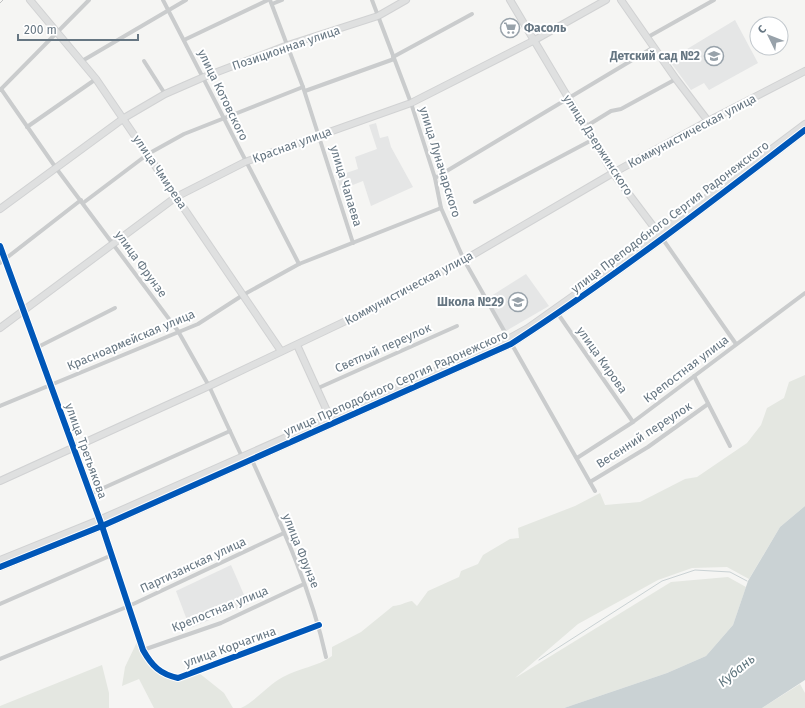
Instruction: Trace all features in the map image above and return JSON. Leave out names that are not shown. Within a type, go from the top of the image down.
[{"type":"street","name":"улица Чмирева","points":[[30,0],[82,61],[124,118],[281,351]]},
{"type":"street","points":[[0,89],[89,0]]},
{"type":"street","name":"улица Котовского","points":[[163,0],[204,77],[245,162],[299,264]]},
{"type":"street","points":[[82,61],[186,0]]},
{"type":"street","points":[[184,40],[270,1],[282,0]]},
{"type":"street","name":"улица Луначарского","points":[[372,0],[411,104],[435,178],[442,208],[464,260],[595,491]]},
{"type":"street","name":"Позиционная улица","points":[[0,209],[124,118],[165,94],[204,77],[288,46],[378,16],[406,0]]},
{"type":"street","name":"улица Дзержинского","points":[[510,0],[584,127],[613,173],[661,236],[736,344]]},
{"type":"street","name":"Красная улица","points":[[0,328],[23,313],[113,242],[176,197],[245,162],[318,134],[411,104],[533,41],[606,0]]},
{"type":"street","points":[[621,0],[676,79],[708,121]]},
{"type":"street","points":[[648,37],[714,0]]},
{"type":"street","name":"улица Чапаева","points":[[270,1],[304,89],[353,243]]},
{"type":"street","points":[[0,263],[82,201],[148,154],[184,134],[222,117],[394,58],[472,14]]},
{"type":"street","points":[[435,178],[654,47]]},
{"type":"street","points":[[144,61],[165,94]]},
{"type":"street","name":"Коммунистическая улица","points":[[0,481],[209,386],[369,310],[464,260],[613,173],[708,121],[805,71]]},
{"type":"street","points":[[27,127],[96,79]]},
{"type":"street","points":[[584,127],[611,111],[621,109],[676,79]]},
{"type":"street","name":"улица Фрунзе","points":[[0,89],[56,168],[113,242],[178,331],[209,386],[244,460]]},
{"type":"street","name":"улица Преподобного Сергия Радонежского","points":[[661,236],[805,124]]},
{"type":"street","name":"улица Преподобного Сергия Радонежского","points":[[0,567],[510,342],[661,236],[805,130]]},
{"type":"street","points":[[475,202],[592,140]]},
{"type":"street","name":"Красноармейская улица","points":[[0,406],[198,324],[243,295],[299,264],[442,208]]},
{"type":"street","name":"улица Третьякова","points":[[0,246],[23,313],[74,448],[112,555],[143,650],[151,663]]},
{"type":"street","name":"Крепостная улица","points":[[577,458],[633,422],[805,293]]},
{"type":"street","points":[[36,348],[115,308]]},
{"type":"street","name":"улица Кирова","points":[[556,311],[633,422]]},
{"type":"street","name":"Светлый переулок","points":[[316,389],[457,326]]},
{"type":"street","points":[[297,345],[331,421]]},
{"type":"street","points":[[694,376],[730,446]]},
{"type":"street","name":"Весенний переулок","points":[[590,482],[648,448],[708,404]]},
{"type":"street","points":[[90,494],[230,431]]},
{"type":"street","name":"улица Фрунзе","points":[[251,457],[304,584],[319,626],[326,658]]},
{"type":"street","name":"улица Преподобного Сергия Радонежского","points":[[0,560],[100,523]]},
{"type":"street","name":"Партизанская улица","points":[[0,659],[129,606],[284,533]]},
{"type":"street","points":[[0,604],[112,555]]},
{"type":"street","name":"Крепостная улица","points":[[143,650],[221,623],[304,584]]},
{"type":"street","name":"улица Корчагина","points":[[151,663],[166,675],[178,678],[319,626]]},
{"type":"shaded area","name":"Детский сад №2","points":[[735,20],[749,46],[749,56],[754,56],[758,63],[709,90],[704,83],[691,90],[669,60]]},
{"type":"shaded area","points":[[376,123],[380,138],[388,136],[391,147],[413,187],[371,206],[363,181],[340,190],[337,176],[358,169],[355,157],[377,149],[369,125]]},
{"type":"shaded area","name":"Школа №29","points":[[526,274],[549,306],[506,331],[488,298]]},
{"type":"shaded area","points":[[805,375],[805,506],[780,527],[749,579],[727,567],[692,568],[658,580],[578,624],[515,678],[671,582],[728,577],[746,587],[733,625],[706,656],[667,673],[564,708],[241,708],[283,677],[295,671],[320,663],[332,656],[332,647],[361,632],[393,606],[412,601],[417,606],[428,591],[459,577],[461,571],[478,564],[483,555],[510,539],[519,538],[518,528],[575,506],[600,493],[605,505],[640,502],[685,479],[697,477],[747,443],[761,425],[767,408],[784,398],[789,382]]},
{"type":"shaded area","points":[[231,565],[248,604],[190,628],[176,591]]},
{"type":"shaded area","points":[[137,642],[148,661],[160,675],[177,679],[187,678],[199,673],[224,693],[233,708],[154,708],[139,679],[122,686],[125,667]]},
{"type":"shaded area","points":[[102,665],[109,693],[109,708],[0,708],[0,706]]},
{"type":"shaded area","points":[[800,684],[805,693],[805,708],[762,708]]},
{"type":"water","name":"Кубань","points":[[805,506],[805,680],[762,708],[564,708],[667,673],[706,656],[733,625],[748,581],[780,527]]},
{"type":"waterway","points":[[539,660],[662,581],[695,570],[730,572],[747,581]]},
{"type":"railway","points":[[0,3],[3,0]]},
{"type":"cycle path","points":[[0,567],[102,526],[511,344],[624,267],[805,130]]},
{"type":"cycle path","points":[[0,246],[102,526],[143,650],[153,665],[161,672],[178,678],[319,625]]},
{"type":"place","name":"Фасоль","points":[[510,28]]},
{"type":"place","name":"Детский сад №2","points":[[714,56]]},
{"type":"place","name":"Школа №29","points":[[518,302]]}]
